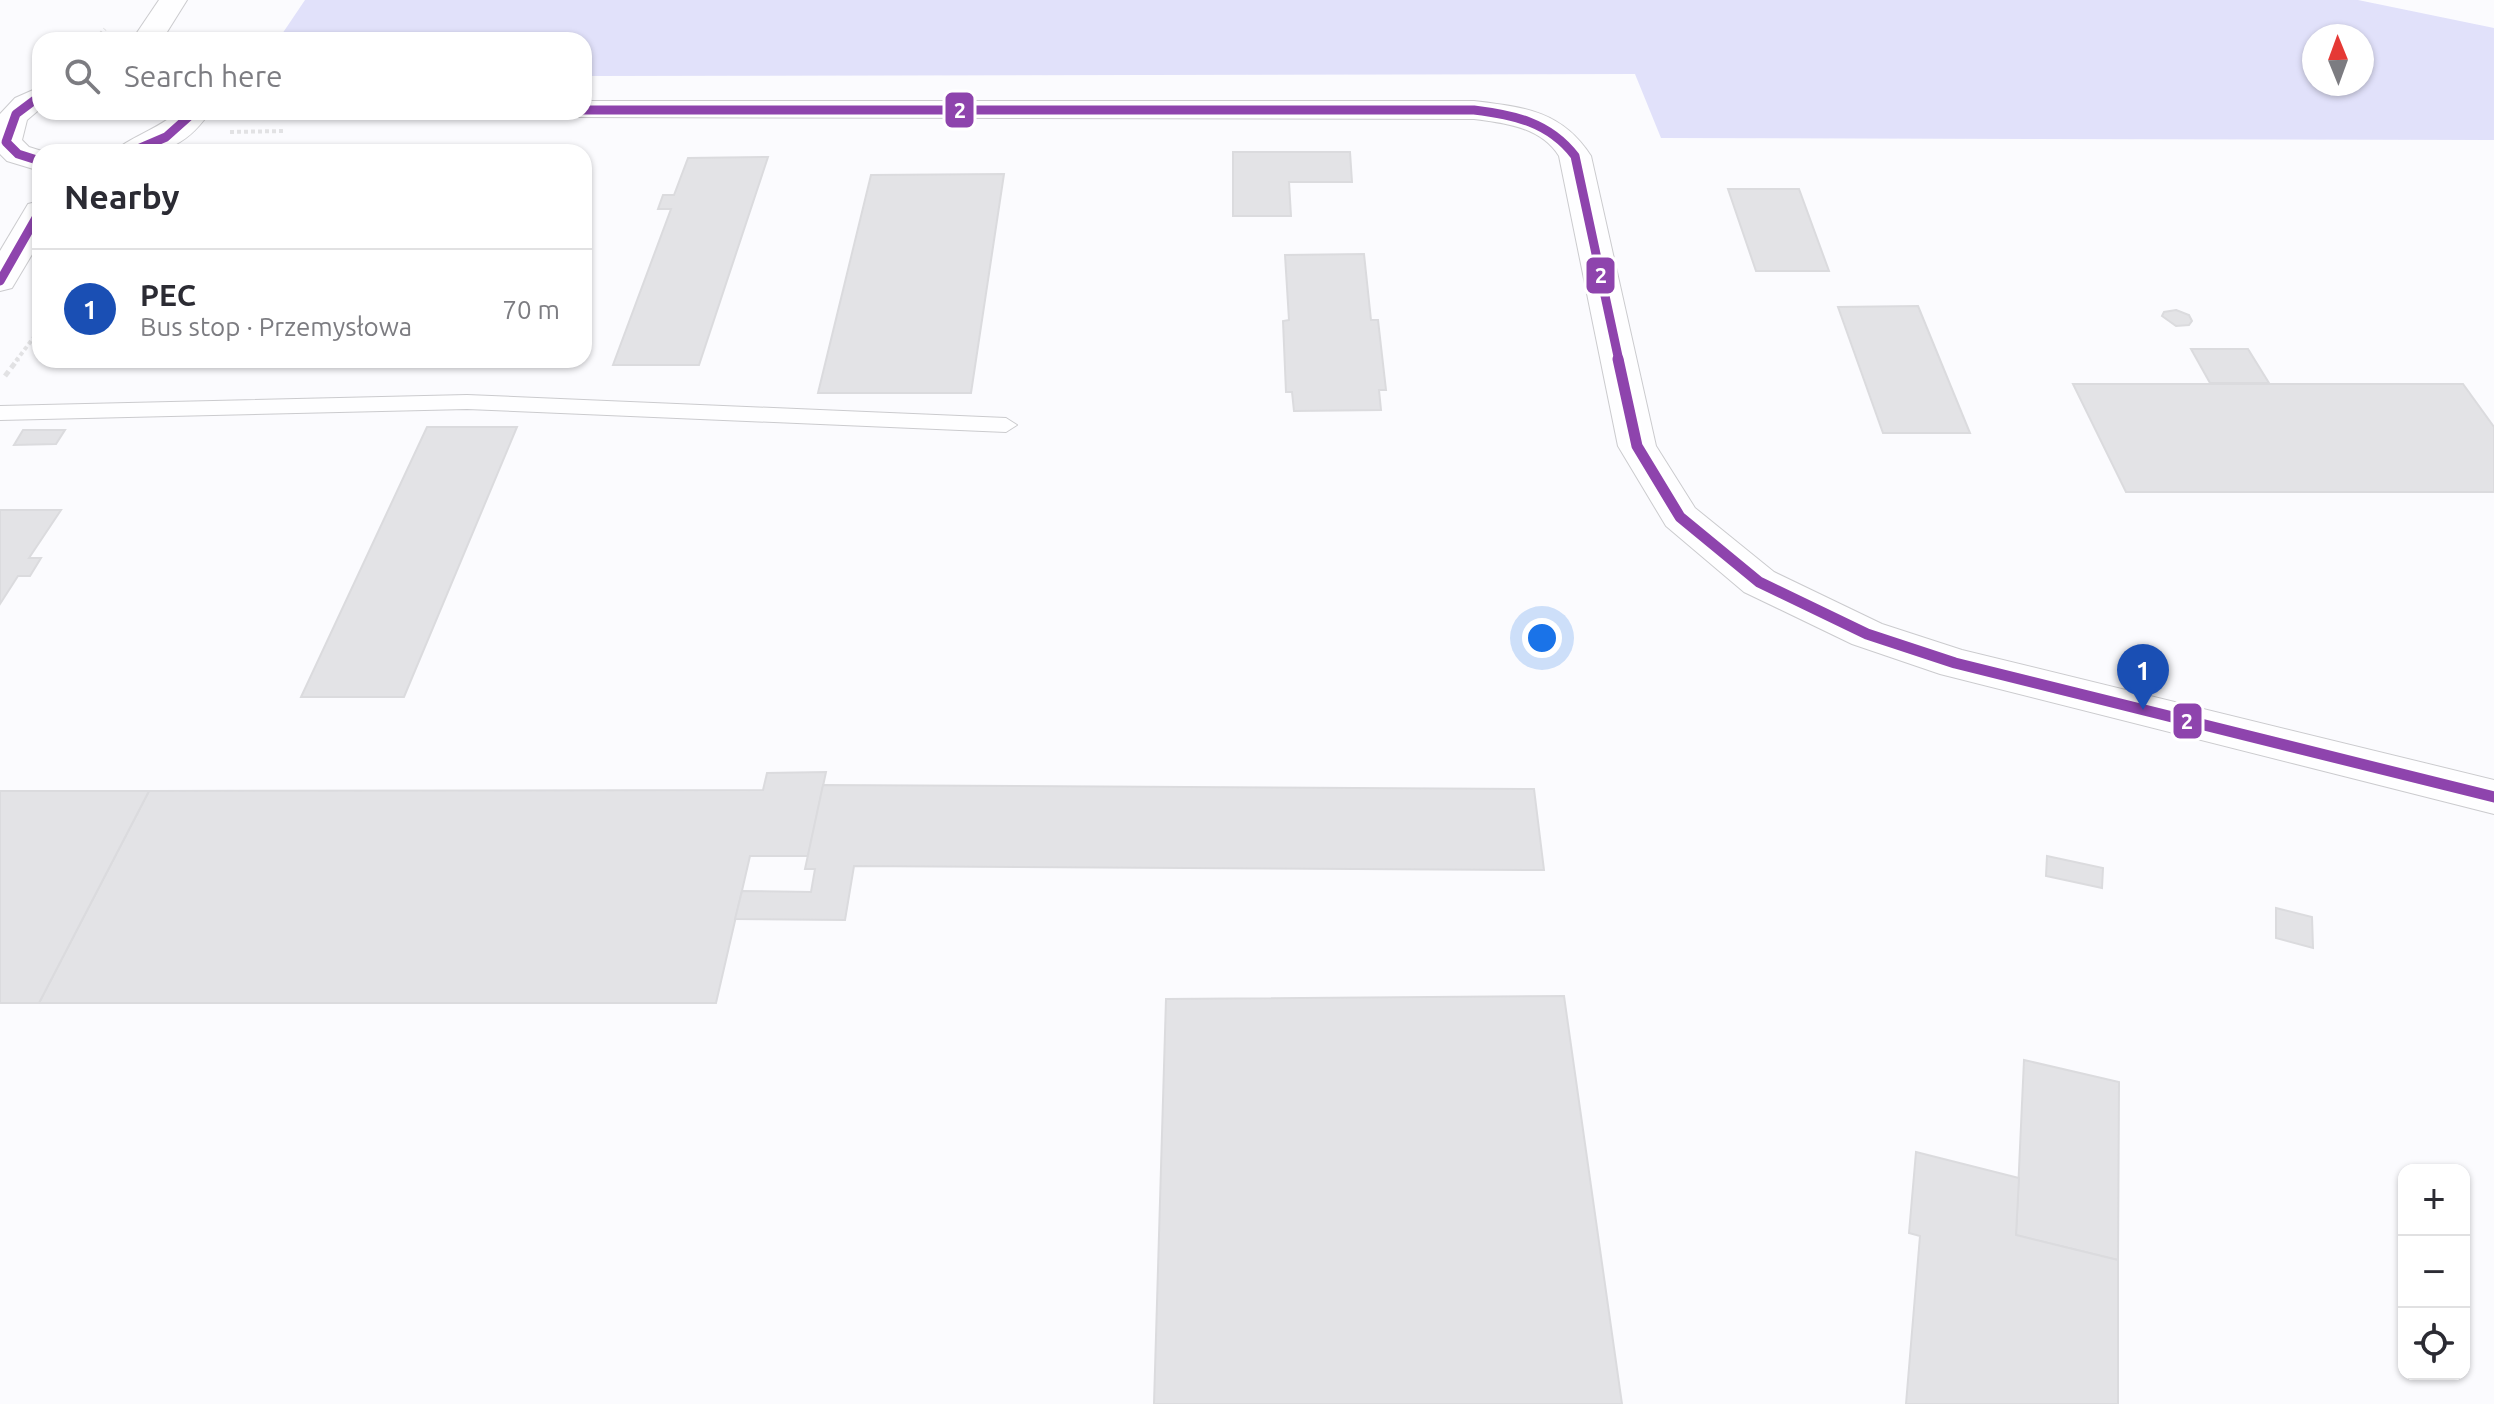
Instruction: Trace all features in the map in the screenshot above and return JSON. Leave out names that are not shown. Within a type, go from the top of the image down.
[{"type":"street","points":[[152,32],[173,0]]},
{"type":"street","points":[[19,107],[6,127],[6,142],[18,154],[32,158]]},
{"type":"street","points":[[592,110],[1474,110],[1520,117],[1568,140],[1575,156],[1637,446],[1680,517],[1759,582],[1867,634],[1955,663],[2494,797]]},
{"type":"street","points":[[151,144],[163,139],[188,120]]},
{"type":"street","points":[[0,281],[32,225]]},
{"type":"lane","points":[[0,413],[467,402],[1006,425]]},
{"type":"path","points":[[0,383],[32,340]]},
{"type":"shaded area","points":[[305,0],[2358,0],[2494,28],[2494,140],[1661,138],[1635,74],[592,76],[592,32],[283,32]]},
{"type":"building","points":[[1233,152],[1350,152],[1352,182],[1289,182],[1291,216],[1233,216]]},
{"type":"building","points":[[768,157],[699,365],[613,365],[671,209],[658,209],[663,195],[674,195],[688,158]]},
{"type":"building","points":[[1004,174],[971,393],[818,393],[871,175]]},
{"type":"building","points":[[1728,189],[1799,189],[1829,271],[1756,271]]},
{"type":"building","points":[[1364,254],[1371,320],[1378,320],[1386,390],[1379,390],[1381,410],[1294,411],[1292,392],[1286,392],[1283,321],[1289,320],[1285,255]]},
{"type":"building","points":[[1918,306],[1970,433],[1883,433],[1838,307]]},
{"type":"building","points":[[2176,310],[2189,315],[2192,321],[2189,325],[2176,326],[2162,316],[2164,312]]},
{"type":"building","points":[[2191,349],[2248,349],[2269,383],[2210,383]]},
{"type":"building","points":[[2073,384],[2463,384],[2494,427],[2494,492],[2126,492]]},
{"type":"building","points":[[427,427],[517,427],[404,697],[301,697]]},
{"type":"building","points":[[23,430],[65,430],[56,444],[14,445]]},
{"type":"building","points":[[0,510],[61,510],[29,558],[41,558],[30,576],[18,576],[0,604]]},
{"type":"building","points":[[826,772],[808,856],[750,856],[716,1003],[39,1003],[149,791],[763,790],[767,773]]},
{"type":"building","points":[[823,785],[1534,789],[1544,870],[854,866],[845,920],[735,919],[742,891],[811,892],[815,869],[805,869]]},
{"type":"building","points":[[0,791],[149,791],[39,1003],[0,1003]]},
{"type":"building","points":[[2047,856],[2103,868],[2102,888],[2046,876]]},
{"type":"building","points":[[2276,908],[2312,917],[2313,948],[2276,938]]},
{"type":"building","points":[[1564,996],[1622,1404],[1154,1404],[1166,999]]},
{"type":"building","points":[[2024,1060],[2119,1082],[2118,1260],[2016,1235]]},
{"type":"building","points":[[1916,1152],[2019,1178],[2016,1235],[2118,1260],[2118,1404],[1906,1404],[1920,1236],[1909,1233]]},
{"type":"transit line","name":"2","points":[[32,102],[16,114],[6,142],[18,154],[32,158]]},
{"type":"transit line","name":"2","points":[[592,110],[1474,110],[1531,121],[1555,134],[1575,156],[1637,446],[1680,517],[1759,582],[1867,634],[1955,663],[2494,797]]},
{"type":"transit line","name":"2","points":[[150,144],[166,137],[185,120]]},
{"type":"transit line","name":"2","points":[[0,281],[32,225]]},
{"type":"place","name":"PEC","points":[[2143,710]]}]
